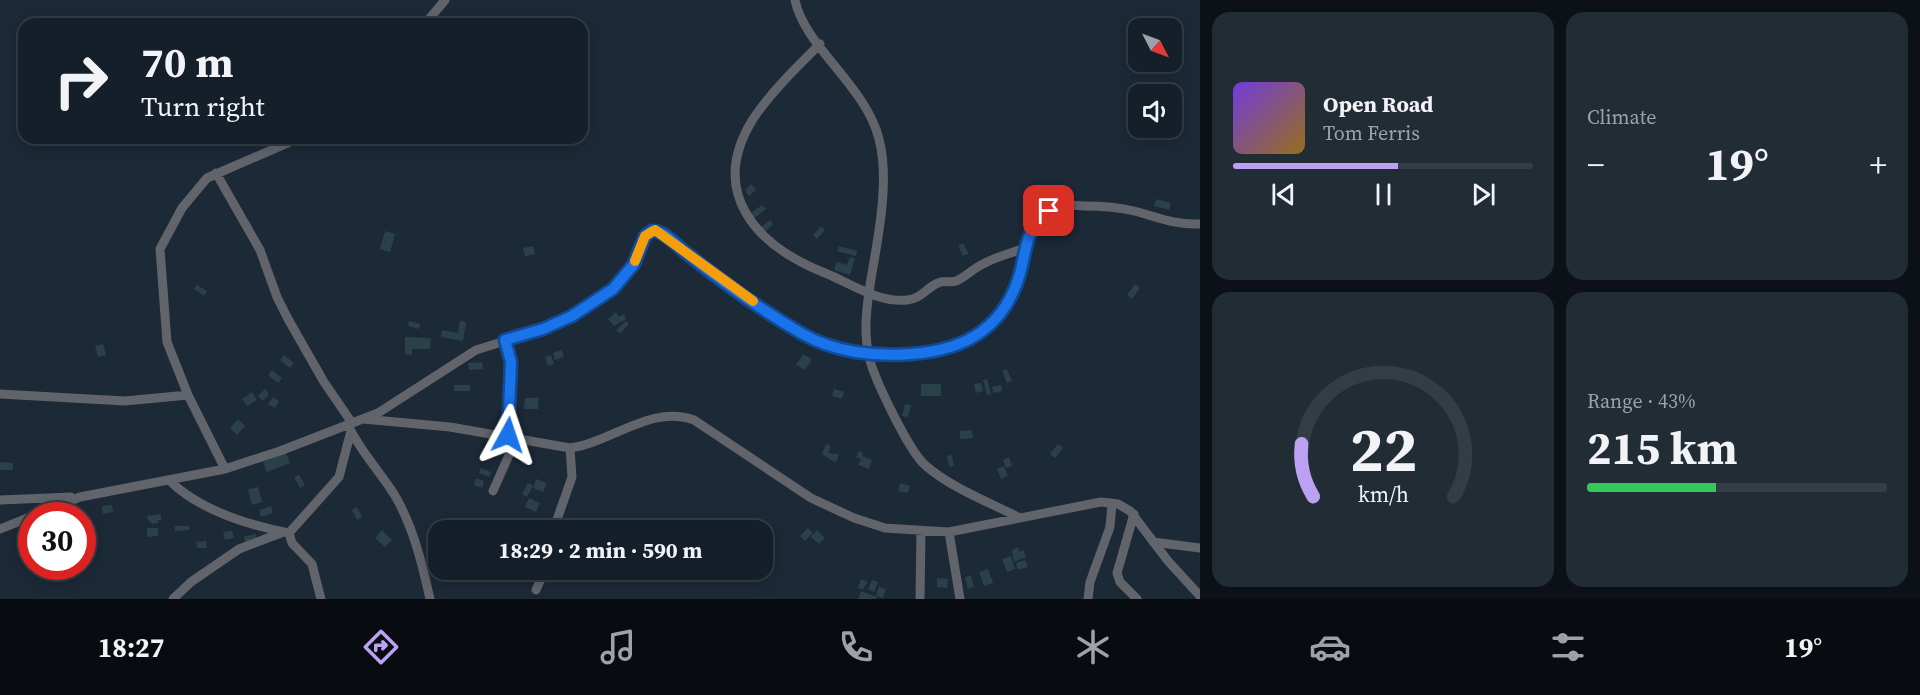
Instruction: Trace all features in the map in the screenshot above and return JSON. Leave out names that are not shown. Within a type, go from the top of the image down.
[{"type":"street","points":[[430,18],[445,0]]},
{"type":"street","points":[[795,0],[804,24],[873,119],[880,141],[882,196],[879,242],[866,312],[868,354],[903,432],[923,464],[1020,518]]},
{"type":"street","points":[[820,44],[753,120],[736,168],[736,192],[750,222],[784,253],[869,294],[908,300],[924,294],[940,282],[955,281],[986,262],[1025,248]]},
{"type":"street","points":[[225,469],[188,395],[167,342],[160,249],[188,200],[201,183],[216,173],[287,144]]},
{"type":"street","points":[[216,173],[260,250],[277,297],[288,319],[366,458],[402,509],[410,528],[430,599]]},
{"type":"street","points":[[0,500],[80,497],[225,469],[350,426],[394,404],[448,365],[476,350],[543,329],[572,316],[613,289],[634,264],[645,236],[655,230],[802,334],[853,352],[908,354],[937,350],[960,343],[988,328],[1003,312],[1014,292],[1031,229],[1041,216],[1065,205],[1132,210],[1180,225],[1200,224]]},
{"type":"street","points":[[493,491],[513,436],[511,362],[505,340]]},
{"type":"street","points":[[0,394],[125,401],[188,395]]},
{"type":"street","points":[[362,419],[450,427],[513,436],[570,448],[588,445],[663,416],[686,417],[818,501],[854,518],[885,528],[949,532],[1101,502],[1123,507],[1200,596]]},
{"type":"street","points":[[173,599],[191,582],[239,549],[286,533],[339,477],[350,426]]},
{"type":"street","points":[[558,520],[572,477],[570,448]]},
{"type":"street","points":[[169,480],[185,494],[204,505],[286,533],[292,543],[312,564],[321,599]]},
{"type":"street","points":[[0,529],[80,497]]},
{"type":"street","points":[[1088,599],[1090,582],[1110,527],[1123,507]]},
{"type":"street","points":[[1123,507],[1117,573],[1119,582],[1137,599]]},
{"type":"street","points":[[920,599],[921,531]]},
{"type":"street","points":[[949,532],[960,599]]},
{"type":"street","points":[[1153,542],[1200,548]]},
{"type":"street","points":[[536,590],[540,580]]},
{"type":"building","points":[[751,184],[756,190],[749,196],[745,190]]},
{"type":"building","points":[[1156,199],[1171,203],[1169,210],[1154,206]]},
{"type":"building","points":[[762,205],[766,209],[754,218],[751,213]]},
{"type":"building","points":[[770,220],[773,224],[764,233],[760,228]]},
{"type":"building","points":[[821,226],[825,230],[817,239],[813,235]]},
{"type":"building","points":[[385,231],[395,234],[390,252],[380,249]]},
{"type":"building","points":[[963,243],[969,254],[963,256],[958,246]]},
{"type":"building","points":[[533,246],[535,254],[525,256],[523,248]]},
{"type":"building","points":[[839,246],[857,251],[856,256],[837,251]]},
{"type":"building","points":[[850,257],[855,258],[850,275],[834,270],[837,262],[847,265]]},
{"type":"building","points":[[1135,284],[1140,288],[1132,299],[1127,295]]},
{"type":"building","points":[[197,285],[207,291],[204,296],[194,289]]},
{"type":"building","points":[[616,312],[619,317],[624,314],[626,319],[614,326],[608,319]]},
{"type":"building","points":[[409,321],[420,324],[419,329],[408,326]]},
{"type":"building","points":[[460,321],[466,322],[463,341],[441,337],[442,330],[458,333]]},
{"type":"building","points":[[626,321],[629,324],[620,334],[616,330]]},
{"type":"building","points":[[405,337],[431,338],[430,349],[412,349],[412,355],[405,354]]},
{"type":"building","points":[[103,344],[106,355],[98,357],[95,346]]},
{"type":"building","points":[[562,350],[564,357],[555,360],[553,353]]},
{"type":"building","points":[[803,354],[812,359],[805,370],[796,365]]},
{"type":"building","points":[[284,355],[294,363],[290,368],[280,360]]},
{"type":"building","points":[[551,355],[554,364],[548,366],[545,357]]},
{"type":"building","points":[[482,362],[483,369],[469,370],[468,363]]},
{"type":"building","points":[[1007,369],[1012,381],[1007,383],[1002,371]]},
{"type":"building","points":[[272,370],[282,378],[278,383],[268,375]]},
{"type":"building","points":[[987,379],[991,394],[987,395],[983,380]]},
{"type":"building","points":[[981,383],[983,391],[976,393],[974,384]]},
{"type":"building","points":[[921,384],[941,384],[941,396],[921,396]]},
{"type":"building","points":[[454,385],[470,385],[470,391],[454,391]]},
{"type":"building","points":[[1001,385],[1002,391],[993,393],[992,387]]},
{"type":"building","points":[[265,389],[269,394],[263,401],[258,396]]},
{"type":"building","points":[[834,389],[844,392],[842,399],[832,396]]},
{"type":"building","points":[[252,392],[257,400],[247,406],[242,399]]},
{"type":"building","points":[[273,397],[279,401],[275,408],[268,404]]},
{"type":"building","points":[[525,398],[539,398],[538,409],[524,409]]},
{"type":"building","points":[[905,404],[911,405],[908,417],[902,416]]},
{"type":"building","points":[[238,419],[245,426],[237,435],[230,428]]},
{"type":"building","points":[[972,430],[973,438],[960,439],[960,431]]},
{"type":"building","points":[[826,444],[831,446],[828,453],[839,454],[836,463],[822,454]]},
{"type":"building","points":[[1058,444],[1063,448],[1055,458],[1050,454]]},
{"type":"building","points":[[859,451],[863,453],[862,456],[872,460],[869,469],[858,465],[861,459],[856,457]]},
{"type":"building","points":[[286,453],[290,463],[267,472],[263,462]]},
{"type":"building","points":[[952,455],[954,466],[949,467],[947,456]]},
{"type":"building","points":[[1009,457],[1012,466],[1006,468],[1003,460]]},
{"type":"building","points":[[0,462],[13,463],[13,470],[0,470]]},
{"type":"building","points":[[1004,466],[1008,476],[1001,479],[997,469]]},
{"type":"building","points":[[481,468],[491,472],[489,477],[479,473]]},
{"type":"building","points":[[299,475],[305,485],[300,488],[294,477]]},
{"type":"building","points":[[476,478],[484,481],[482,488],[474,485]]},
{"type":"building","points":[[536,479],[547,483],[543,492],[533,488]]},
{"type":"building","points":[[528,483],[533,485],[527,497],[522,494]]},
{"type":"building","points":[[900,483],[910,486],[908,493],[898,491]]},
{"type":"building","points":[[258,487],[262,502],[252,505],[248,489]]},
{"type":"building","points":[[529,498],[540,503],[536,512],[525,507]]},
{"type":"building","points":[[112,505],[113,512],[103,514],[102,506]]},
{"type":"building","points":[[271,506],[273,513],[261,517],[259,510]]},
{"type":"building","points":[[357,507],[362,517],[357,520],[352,510]]},
{"type":"building","points":[[161,514],[161,520],[158,520],[158,523],[151,524],[151,521],[148,521],[147,516]]},
{"type":"building","points":[[175,526],[189,526],[189,530],[175,531]]},
{"type":"building","points":[[147,528],[158,528],[158,536],[147,537]]},
{"type":"building","points":[[808,528],[813,533],[805,541],[800,536]]},
{"type":"building","points":[[382,530],[392,540],[385,547],[375,538]]},
{"type":"building","points":[[817,530],[825,538],[819,544],[811,537]]},
{"type":"building","points":[[232,531],[234,538],[225,540],[223,532]]},
{"type":"building","points":[[256,534],[257,541],[245,543],[244,536]]},
{"type":"building","points":[[206,541],[207,548],[197,548],[196,542]]},
{"type":"building","points":[[1018,547],[1019,552],[1023,550],[1026,557],[1014,562],[1012,550]]},
{"type":"building","points":[[1011,556],[1015,569],[1007,572],[1002,559]]},
{"type":"building","points":[[1025,560],[1028,567],[1018,570],[1016,563]]},
{"type":"building","points":[[988,569],[993,583],[984,586],[979,572]]},
{"type":"building","points":[[971,576],[974,587],[968,589],[965,577]]},
{"type":"building","points":[[937,578],[948,579],[947,588],[937,587]]},
{"type":"building","points":[[861,579],[868,582],[863,589],[858,588]]},
{"type":"building","points":[[872,580],[878,582],[874,592],[868,589]]},
{"type":"building","points":[[879,587],[886,589],[883,598],[876,596]]},
{"type":"building","points":[[861,591],[877,597],[876,599],[858,599]]},
{"type":"slow traffic","points":[[635,261],[645,236],[655,230],[661,232],[753,301]]},
{"type":"route","points":[[508,435],[511,362],[505,340],[543,329],[572,316],[598,296],[613,289],[628,273],[645,236],[652,231],[661,232],[697,261],[802,334],[853,352],[891,355],[922,353],[960,343],[988,328],[999,318],[1014,292],[1031,229],[1041,216],[1049,211]]}]
